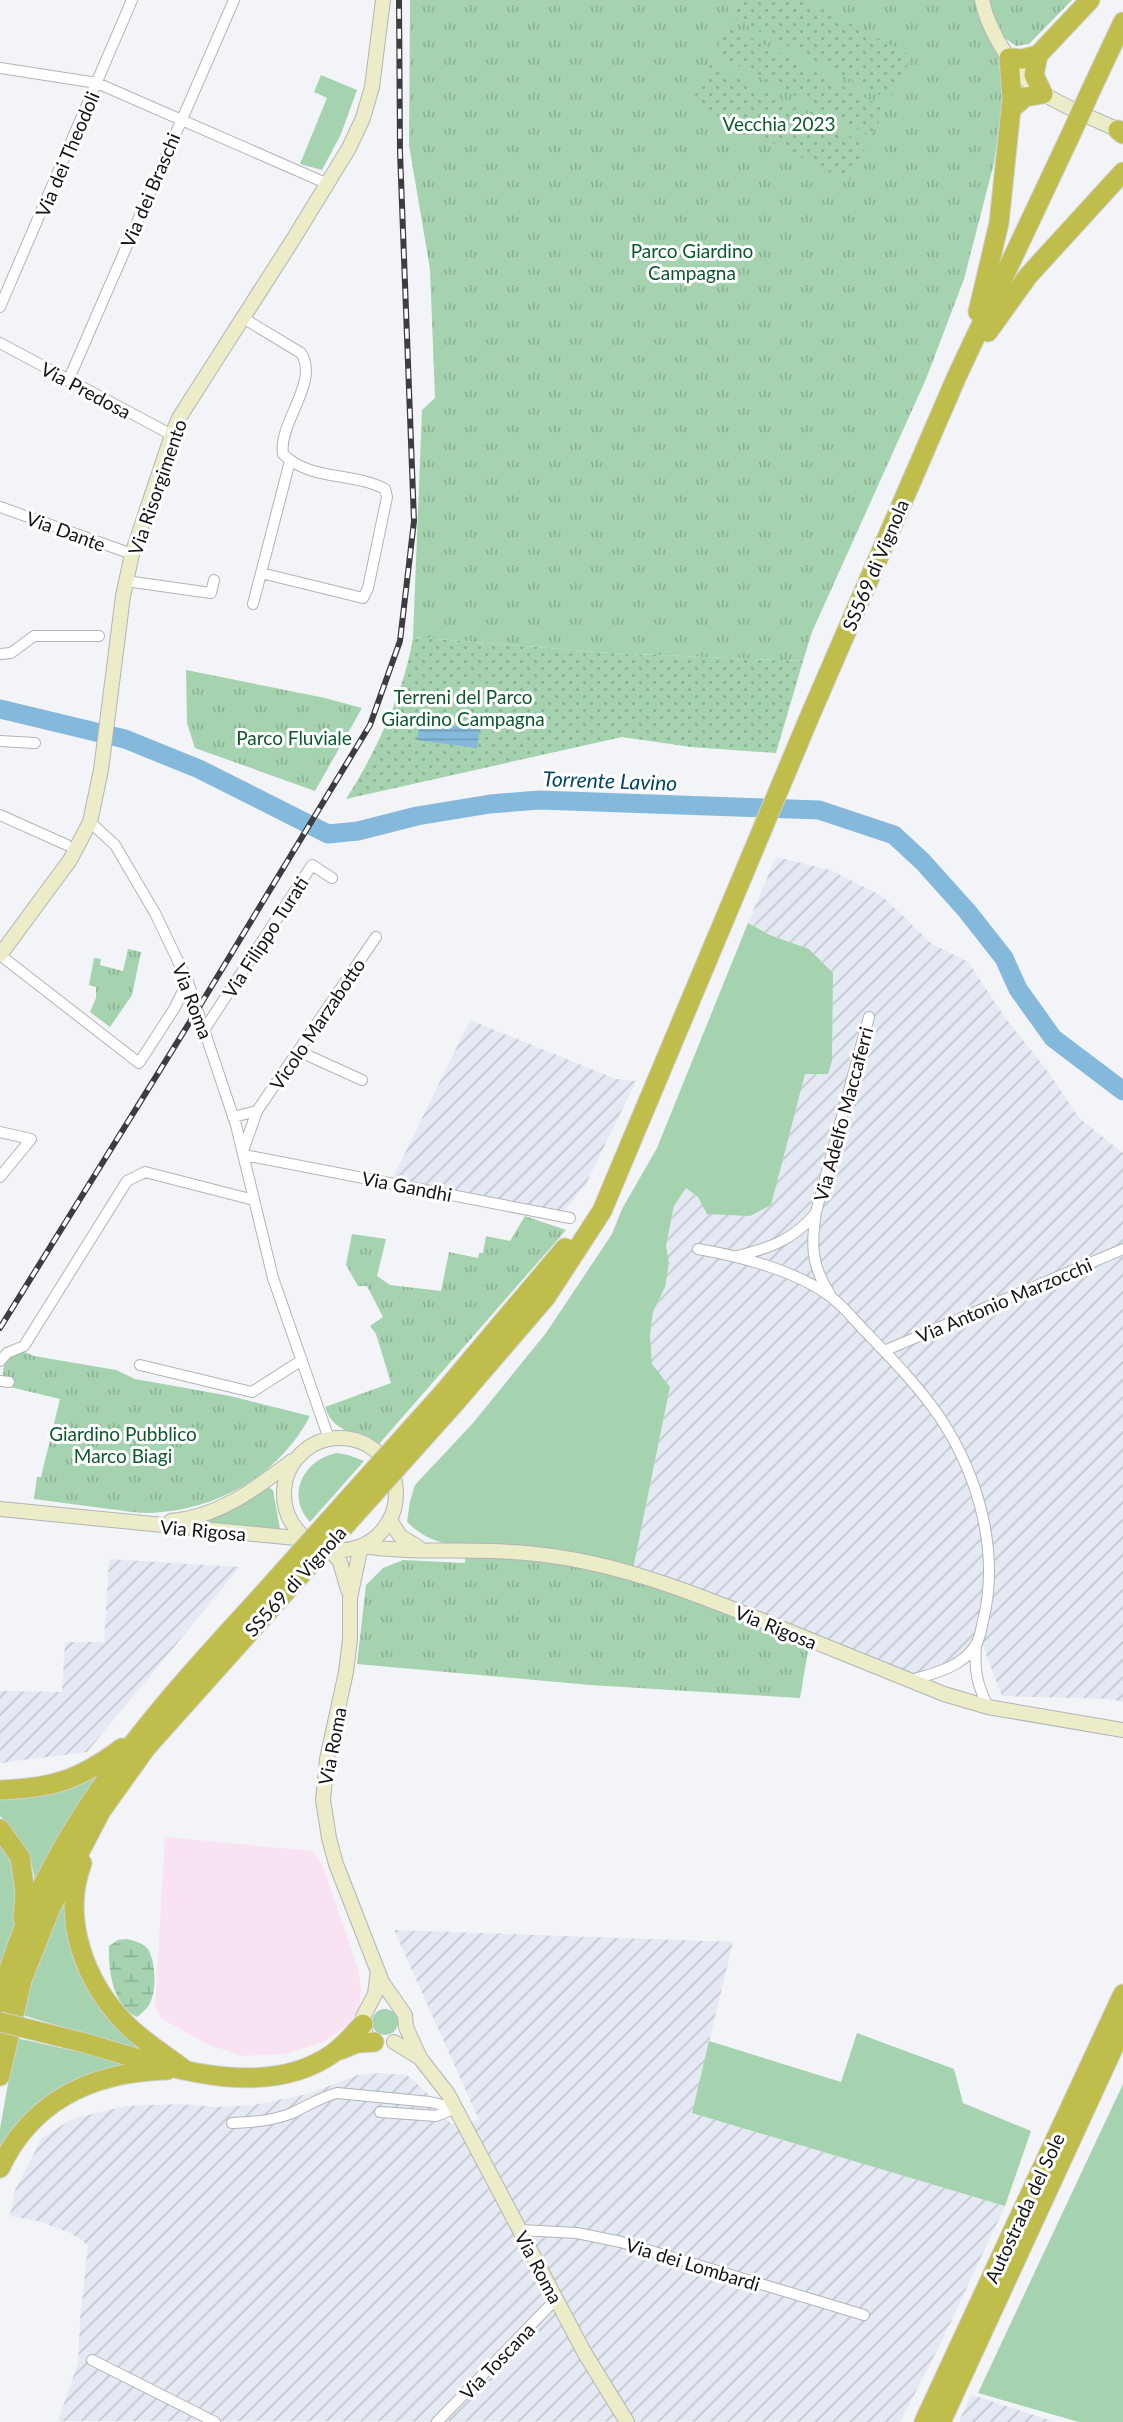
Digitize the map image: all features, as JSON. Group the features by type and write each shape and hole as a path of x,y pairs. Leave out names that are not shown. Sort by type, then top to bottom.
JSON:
{"highway":[{"path":"1011,109 1020,100 1043,94 1034,75 1038,55 1090,0"},
{"name":"SS569 di Vignola","path":"0,2076 22,1980 51,1907 101,1811 146,1748 259,1610 449,1398 589,1218 642,1114 957,376 1123,23"},
{"path":"957,376 981,302 999,223 1011,109 1009,58 1038,55"},
{"path":"957,376 1028,276 1123,172"},
{"name":"SS569 di Vignola","path":"0,2003 22,1929 79,1818 137,1737 188,1676 259,1610"},
{"path":"0,1790 35,1789 70,1780 100,1764 137,1737"},
{"path":"101,1811 77,1876 73,1912 82,1956 103,1997 126,2025 185,2070"},
{"path":"0,1829 20,1857 25,1892 22,1929"},
{"name":"Autostrada del Sole","path":"924,2422 1123,1994"},
{"path":"0,2022 225,2078 265,2077 307,2066 351,2045 384,2042"},
{"path":"335,2052 363,2024"},
{"name":"Autostrada del Sole","path":"941,2422 1123,2027"},
{"path":"0,2168 23,2130 39,2113 90,2082 134,2073 185,2070"}],"main road":[{"name":"Via Risorgimento","path":"0,955 70,860 90,821 101,770 113,688 115,637 126,581 132,554 172,435 183,411 349,148 367,106 376,70 383,0"},
{"path":"982,0 997,40 1026,79 1043,94 1122,132"},
{"path":"329,1439 356,1441 375,1450 390,1468 396,1490 390,1520 375,1538 361,1546 330,1549 306,1539 290,1520 284,1495 288,1472 299,1456 313,1445 329,1439"},
{"name":"Via Rigosa","path":"142,1524 187,1520 222,1508 253,1490 299,1456"},
{"name":"Via Rigosa","path":"0,1509 306,1539"},
{"path":"390,1520 400,1536 423,1549"},
{"name":"Via Rigosa","path":"361,1546 551,1555 616,1568 676,1587 911,1681 988,1707 1123,1730"},
{"name":"Via Roma","path":"350,1598 361,1546"},
{"name":"Via Roma","path":"330,1549 346,1575 350,1598 350,1639 346,1672 327,1759 323,1800 333,1854 378,1970 405,2015 406,2027 420,2059 456,2108 584,2352 627,2422"},
{"path":"371,2005 378,1970"},
{"path":"363,2024 366,2010 371,2005 384,2000 397,2004"},
{"name":"Via Roma","path":"363,2024 368,2037 420,2059"},
{"path":"384,2042 399,2039 406,2027"}],"street":[{"name":"Via dei Theodoli","path":"0,307 132,0"},
{"name":"Via dei Braschi","path":"68,381 233,0"},
{"path":"0,68 97,83 328,184"},
{"path":"243,318 301,353 306,360 305,378 283,438 283,454 307,470 374,483 385,489 387,497 365,593 261,573"},
{"name":"Via Predosa","path":"0,343 172,435"},
{"path":"253,604 290,461"},
{"name":"Via Dante","path":"0,507 132,554"},
{"path":"126,581 211,593 214,580"},
{"path":"0,654 11,653 34,636 99,636"},
{"path":"0,741 36,743"},
{"path":"0,815 67,845"},
{"name":"Via Roma","path":"90,821 115,845 155,913 188,982 233,1117 273,1278 329,1439"},
{"name":"Via Filippo Turati","path":"204,1030 312,865 332,878"},
{"name":"Vicolo Marzabotto","path":"243,1153 257,1111 376,937"},
{"path":"0,955 139,1063 188,982"},
{"path":"174,1009 186,1004 194,1006"},
{"name":"Via Adelfo Maccaferri","path":"831,1296 822,1283 811,1242 816,1212 869,1017"},
{"path":"298,1051 362,1080"},
{"name":"Vicolo Marzabotto","path":"233,1117 257,1111"},
{"path":"0,1132 31,1139 0,1177"},
{"name":"Via Gandhi","path":"243,1153 570,1218"},
{"path":"0,1361 7,1353 24,1346 127,1181 145,1172 254,1200"},
{"name":"Via Adelfo Maccaferri","path":"737,1256 784,1242 805,1226 816,1212"},
{"path":"698,1249 737,1256 790,1274 831,1296 903,1370 941,1420 967,1468 978,1501 989,1560 989,1588 976,1646 974,1669 988,1707"},
{"name":"Via Antonio Marzocchi","path":"884,1350 1123,1249"},
{"path":"139,1365 252,1392 302,1360"},
{"path":"911,1681 961,1661 976,1646"},
{"path":"232,2123 257,2122 291,2113 337,2093 430,2102 456,2108"},
{"path":"380,2112 436,2116 456,2108"},
{"name":"Via dei Lombardi","path":"520,2230 577,2233 621,2242 863,2315"},
{"name":"Via Toscana","path":"437,2422 556,2299"},
{"path":"92,2360 215,2422"}],"shaded area":[{"path":"776,857 830,870 882,896 932,944 968,962 1079,1118 1123,1153 1123,1702 1110,1699 1002,1696 981,1641 948,1668 914,1684 633,1569 670,1388 652,1364 650,1336 653,1312 665,1287 669,1263 666,1247 674,1206 686,1188 698,1197 770,1205 805,1074 832,1061 833,973 809,949 770,935 748,923"},
{"path":"470,1020 616,1079 636,1081 585,1186 560,1215 388,1188"},
{"path":"109,1559 240,1567 87,1752 0,1763 0,1691 62,1692 65,1642 104,1642"},
{"path":"165,1837 313,1851 322,1864 358,1969 360,2006 349,2025 323,2042 285,2054 242,2056 207,2044 162,2019 155,2007"},
{"path":"394,1930 733,1942 692,2113 1005,2206 942,2341 900,2422 58,2421 78,2363 88,2245 71,2233 38,2221 10,2216 15,2190 42,2138 72,2119 126,2106 254,2105 308,2094 358,2075 380,2073 407,2075 428,2094 451,2124 479,2120"},
{"path":"972,2395 1056,2422 959,2422"}],"green space":[{"name":"Parco Giardino Campagna","path":"410,0 981,0 1010,53 994,163 964,279 926,379 812,632 803,661 610,653 413,637 422,410 435,398 430,269 409,145"},
{"path":"741,0 805,0 912,56 889,100 732,17"},
{"path":"986,0 1072,0 1029,44 1016,46 1005,38"},
{"path":"729,26 886,109 871,136 714,53"},
{"name":"Vecchia 2023","path":"711,64 867,145 848,182 692,101"},
{"path":"321,75 357,90 341,134 322,170 300,164 327,98 314,92"},
{"name":"Terreni del Parco Giardino Campagna","path":"413,637 610,653 803,661 776,753 691,747 622,737 346,799 368,762 396,700"},
{"name":"Parco Fluviale","path":"186,670 362,708 315,791 195,748 187,723"},
{"path":"748,923 770,935 809,949 833,973 832,1061 828,1074 805,1074 771,1205 750,1216 707,1214 698,1197 686,1188 674,1206 666,1246 669,1263 665,1287 653,1312 650,1336 652,1364 670,1387 633,1569 465,1547 427,1537 407,1522 415,1485 473,1423 546,1333 612,1234 622,1209 657,1148"},
{"path":"128,949 141,952 132,995 110,1027 90,1012 96,998 96,987 89,985 94,958 101,959 100,965 123,971"},
{"path":"525,1216 566,1230 379,1444 347,1431 334,1422 325,1407 391,1383 376,1334 370,1326 383,1317 367,1286 358,1286 346,1265 352,1234 386,1239 377,1276 390,1285 441,1291 449,1252 478,1258 479,1253 483,1253 486,1236 510,1241"},
{"name":"Giardino Pubblico Marco Biagi","path":"20,1350 34,1356 116,1370 135,1379 230,1396 310,1416 281,1456 262,1473 220,1498 196,1506 142,1513 34,1499 37,1477 41,1477 60,1399 6,1386 4,1366 12,1355"},
{"path":"337,1453 364,1461 310,1522 299,1501 302,1480 307,1470 315,1463"},
{"path":"268,1487 273,1490 280,1529 207,1524 209,1519"},
{"path":"465,1547 558,1555 810,1639 800,1698 590,1685 357,1664 366,1585 383,1568 403,1560 465,1563"},
{"path":"104,1766 83,1798 36,1887 25,1848 0,1816 0,1796"},
{"path":"0,1839 12,1854 18,1913 0,1971"},
{"path":"68,1891 91,1993 118,2030 140,2050 22,2015 41,1952"},
{"path":"127,1939 148,1949 154,1969 152,1999 137,2017 122,2005 117,1996 110,1966 109,1946 118,1940"},
{"path":"385,2009 395,2012 398,2022 395,2032 385,2035 375,2032 372,2022 375,2012"},
{"path":"857,2033 954,2069 963,2103 1031,2131 1005,2206 692,2113 709,2041 841,2082"},
{"path":"16,2038 134,2064 114,2068 0,2154 0,2129"},
{"path":"1123,2084 1123,2422 1079,2422 978,2393"}],"water":[{"path":"420,721 480,729 477,748 417,740"}],"waterway":[{"name":"Torrente Lavino","path":"0,709 125,739 199,769 328,834 358,831 417,816 490,804 539,800 819,810 894,835 923,862 967,911 1004,958 1018,989 1053,1038 1123,1091"}],"railway":[{"path":"0,1328 370,725 400,641 414,521 400,152 399,0"}]}
